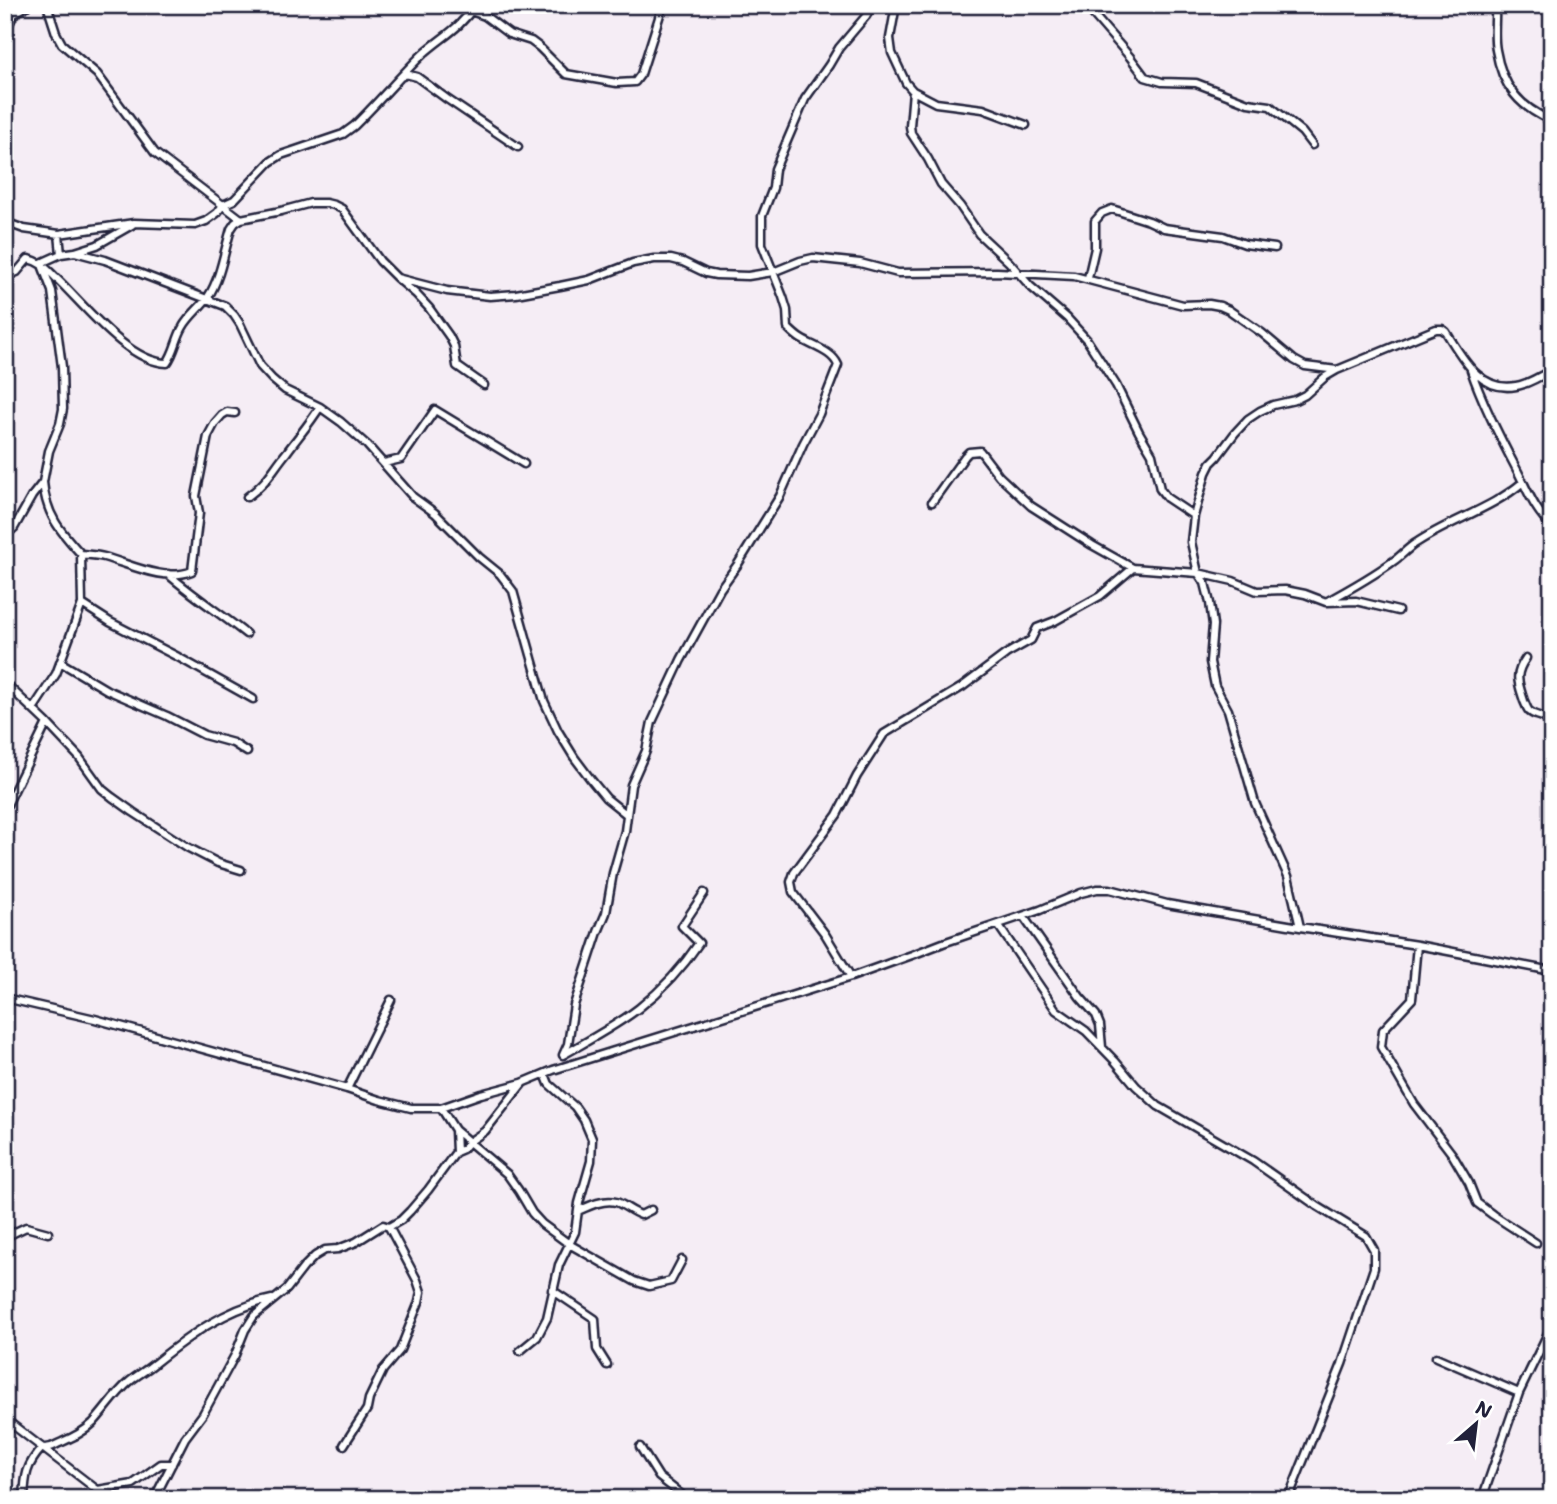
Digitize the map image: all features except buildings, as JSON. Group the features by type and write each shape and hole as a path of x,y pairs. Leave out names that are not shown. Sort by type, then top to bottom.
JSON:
{"street":[{"path":"5,32 14,14 28,5"},
{"path":"47,5 55,33 62,44 97,74 155,153 241,219"},
{"path":"464,5 473,8 509,34 531,41 566,74 617,83 635,82 641,74 663,5"},
{"path":"553,1070 568,1044 574,1005 606,913 613,873 625,831 631,785 646,751 658,707 720,589 780,496 819,414 838,365 830,354 799,338 788,328 787,310 762,244 761,226 773,188 777,161 805,99 872,5"},
{"path":"896,5 890,38 892,53 906,83 913,91 936,103 983,109 1026,124"},
{"path":"1085,5 1145,77 1162,82 1196,83 1248,103 1270,106 1312,145"},
{"path":"1495,5 1496,51 1506,81 1516,97 1534,113 1552,121"},
{"path":"5,222 24,229 59,234 134,223 195,225 212,217 223,205 234,200 255,176 281,155 333,138 355,127 426,52 467,18 473,8"},
{"path":"398,80 406,74 417,77 518,147"},
{"path":"913,91 911,133 941,184 979,234 1087,340 1116,385 1152,454 1160,489 1167,498 1194,516"},
{"path":"5,277 17,272 28,259 41,263 126,346 157,362 167,363 186,321 207,299 217,279 235,223 241,219 311,203 334,205 342,209 380,261 416,294 449,336 454,346 457,366 484,385"},
{"path":"1088,278 1095,247 1095,221 1102,213 1112,209 1164,228 1223,236 1245,244 1275,248"},
{"path":"41,263 61,254 97,245 134,223"},
{"path":"59,234 61,254"},
{"path":"75,252 105,260 225,306 234,315 260,366 272,379 285,390 320,407 368,445 413,497 435,513 500,574 513,591 544,701 558,731 592,781 606,798 626,814"},
{"path":"397,278 447,291 491,296 589,280 633,263 654,259 683,262 716,275 748,276 773,272 813,258 860,263 898,273 1050,274 1088,278 1183,305 1220,306 1262,332 1294,360 1305,366 1337,370"},
{"path":"33,709 55,674 82,604 81,554 55,523 46,501 43,482 49,450 60,424 64,394 52,291 41,263"},
{"path":"1300,927 1288,876 1255,803 1227,710 1215,686 1209,662 1213,625 1210,603 1191,542 1194,516 1211,463 1248,419 1273,405 1305,395 1337,370 1440,329 1446,332 1470,369 1496,431 1544,520 1552,526"},
{"path":"1470,369 1487,383 1503,387 1531,382 1552,370"},
{"path":"247,498 261,487 320,407"},
{"path":"384,463 401,459 435,410 524,464"},
{"path":"81,554 101,556 131,567 167,574 192,571 199,513 196,495 208,436 222,415 227,412 234,413"},
{"path":"932,502 965,456 970,452 980,451 999,476 1031,506 1133,568 1199,573 1233,581 1257,592 1285,590 1326,602 1356,601 1398,611"},
{"path":"5,537 14,528 43,482"},
{"path":"1326,602 1366,579 1415,544 1456,520 1489,505 1523,482"},
{"path":"851,976 825,934 793,892 792,882 794,873 837,816 874,747 884,734 1031,640 1037,628 1100,596 1133,568"},
{"path":"167,574 246,634"},
{"path":"82,604 110,622 253,699"},
{"path":"1526,658 1517,676 1527,708 1530,712 1543,716 1552,726"},
{"path":"60,662 107,690 204,735 233,743 247,752"},
{"path":"5,683 79,757 102,789 112,797 187,847 219,863 241,870"},
{"path":"5,809 47,723"},
{"path":"5,998 94,1019 379,1100 411,1108 441,1108 912,956 1097,889 1110,889 1167,904 1300,927 1417,944 1552,971"},
{"path":"564,1055 640,1007 688,959 699,943 682,926 704,893"},
{"path":"1023,916 1096,1015 1102,1047"},
{"path":"998,925 1056,1010 1086,1031 1158,1106 1253,1161 1317,1206 1366,1236 1374,1250 1374,1268 1342,1364 1288,1499"},
{"path":"1417,944 1412,999 1383,1030 1381,1047 1414,1104 1452,1154 1477,1203 1536,1243"},
{"path":"347,1089 391,1000"},
{"path":"520,1351 537,1337 547,1318 559,1265 575,1232 591,1161 592,1139 584,1120 575,1107 549,1084 545,1074"},
{"path":"389,1227 401,1220 428,1190 456,1152 485,1131 522,1083"},
{"path":"441,1108 455,1130 507,1174 542,1224 569,1244 624,1276 649,1286 671,1281 682,1260"},
{"path":"455,1130 456,1152"},
{"path":"578,1211 594,1203 617,1202 641,1215 651,1210"},
{"path":"154,1499 185,1438 203,1414 254,1316 287,1289 315,1256 326,1250 338,1249 356,1242 383,1225 389,1227 418,1280 421,1292 400,1350 383,1370 367,1409 344,1446"},
{"path":"5,1237 26,1227 48,1233"},
{"path":"552,1290 595,1319 597,1349 607,1365"},
{"path":"24,1499 26,1472 34,1456 42,1448 52,1448 79,1435 118,1392 183,1341 238,1309 274,1298"},
{"path":"1482,1499 1519,1393 1552,1325"},
{"path":"1436,1357 1519,1393"},
{"path":"5,1419 108,1499"},
{"path":"640,1447 659,1477 687,1499"},
{"path":"98,1490 133,1484 161,1464 172,1464"}]}
